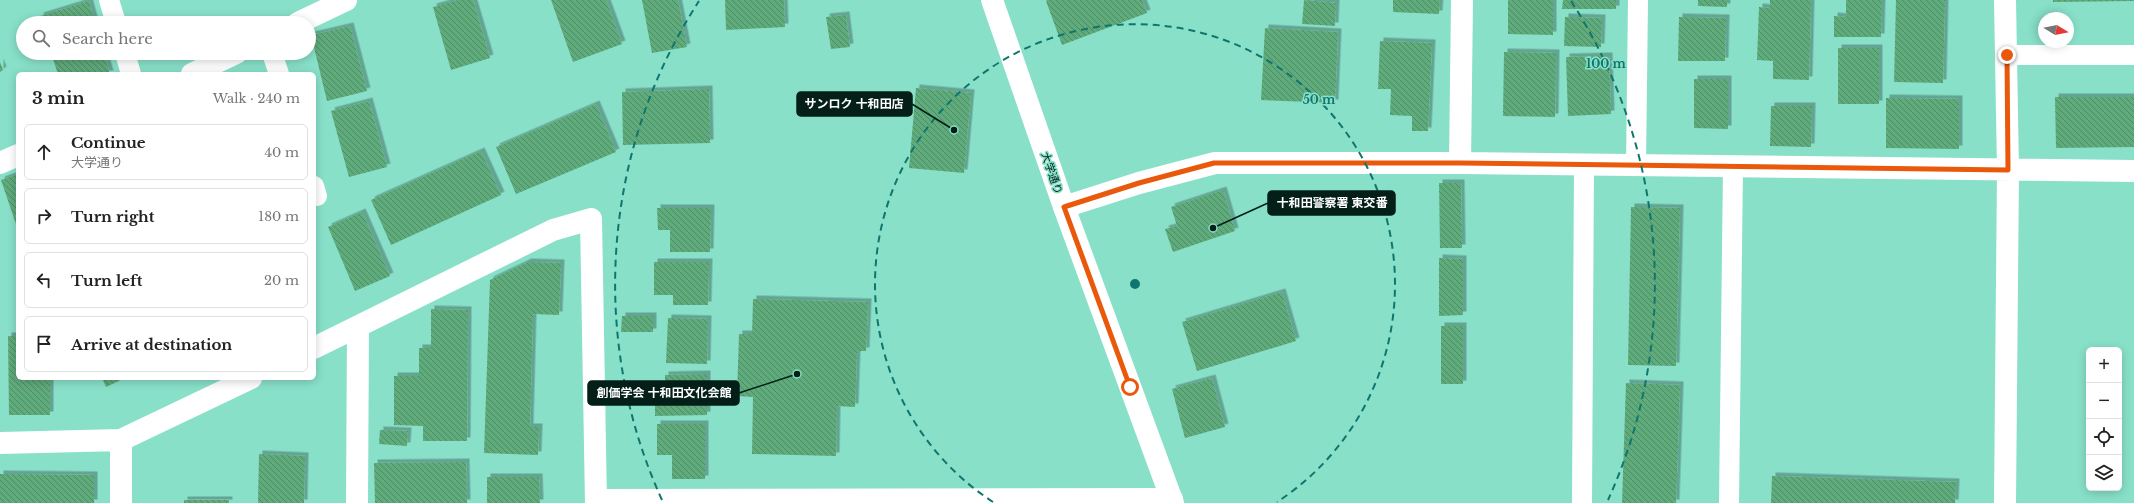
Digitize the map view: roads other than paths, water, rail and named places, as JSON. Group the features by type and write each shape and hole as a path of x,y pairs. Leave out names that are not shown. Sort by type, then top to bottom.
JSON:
{"street":[{"path":"313,16 346,0"},
{"name":"大学通り","path":"992,0 1064,207 1172,501"},
{"path":"1460,163 1462,0"},
{"path":"2006,0 2008,170 2006,503"},
{"path":"196,72 221,60"},
{"path":"0,163 16,155"},
{"path":"1064,207 1139,183 1214,163 1460,163 2134,171"},
{"path":"316,347 358,328 553,230 591,219 596,501 1172,501"},
{"path":"357,503 358,328"},
{"path":"0,443 121,440 247,380"},
{"path":"121,440 121,503"}],"lane":[{"path":"109,0 114,16"},
{"path":"1636,166 1638,0"},
{"path":"2007,55 2134,55"},
{"path":"127,60 131,72"},
{"path":"274,60 278,72"},
{"path":"1582,503 1584,165"},
{"path":"1728,503 1733,166"}],"place":[{"name":"サンロク 十和田店","path":"954,130"},
{"name":"十和田警察署 東交番","path":"1213,228"},
{"name":"創価学会 十和田文化会館","path":"797,374"}]}
